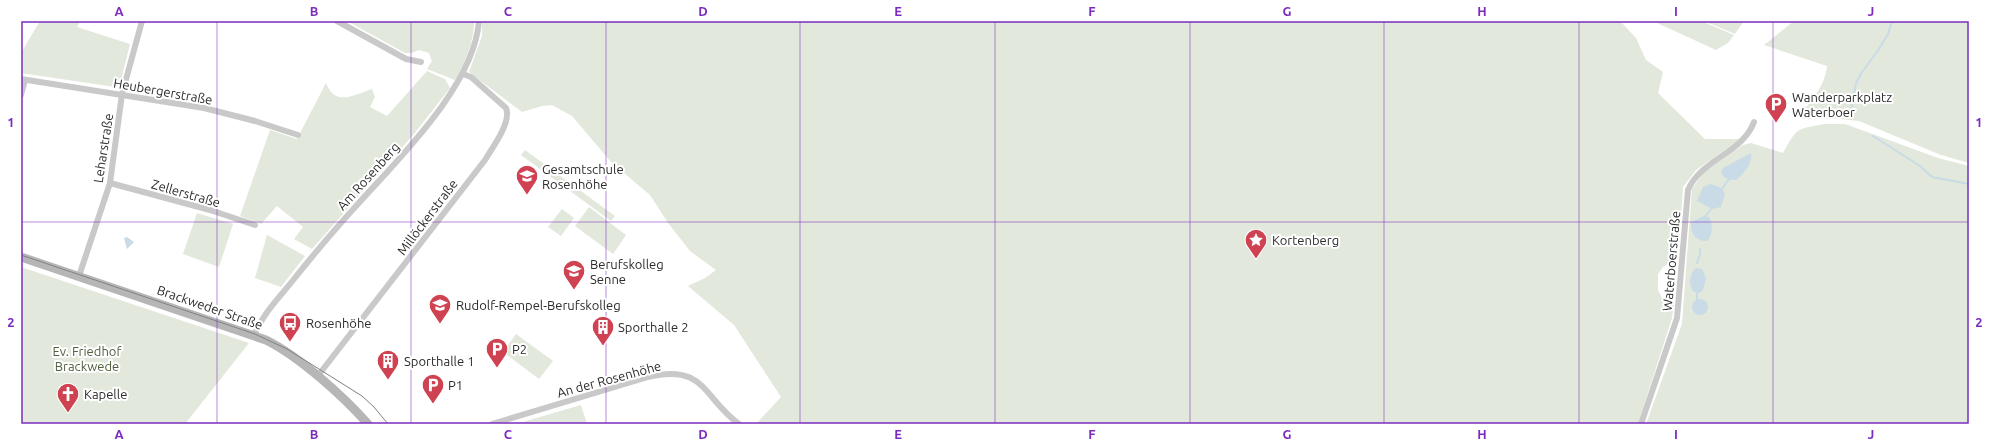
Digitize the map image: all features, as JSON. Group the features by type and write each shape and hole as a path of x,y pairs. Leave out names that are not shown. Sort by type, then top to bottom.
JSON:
{"street":[{"name":"Leharstraße","path":"79,276 110,183 122,94 142,21"},
{"path":"337,21 406,59 421,62"},
{"name":"Am Rosenberg","path":"254,336 259,324 307,262 415,140 448,98 463,74 475,44 479,21"},
{"name":"Millöckerstraße","path":"317,377 485,160 501,134 506,119 506,108 471,77 463,74"},
{"name":"Heubergerstraße","path":"23,80 122,94 204,108 255,121 298,135"},
{"path":"21,95 23,80"},
{"name":"Waterboerstraße","path":"1641,424 1677,318 1688,190 1691,182 1702,170 1742,142 1748,135 1754,122"},
{"name":"Zellerstraße","path":"110,183 210,210 255,225"},
{"name":"Brackweder Straße","path":"21,257 254,336 289,353 344,400 368,424"},
{"name":"An der Rosenhöhe","path":"492,424 650,377 673,373 687,376 700,383 740,424"}],"green space":[{"path":"40,21 80,21 77,27 130,44 120,84 115,87 21,73 21,53"},
{"path":"347,21 474,21 474,29 468,52 455,80 427,69 432,61 429,53 419,50 412,53 405,53"},
{"path":"482,21 1620,21 1636,38 1646,60 1663,72 1658,93 1705,139 1741,139 1696,170 1683,187 1678,258 1663,267 1658,274 1658,290 1662,298 1674,305 1672,318 1638,424 756,424 781,397 734,325 688,286 705,278 716,270 690,251 668,223 650,195 611,162 572,116 552,105 542,106 522,112 469,72 482,36"},
{"path":"1701,21 1734,35 1728,43 1716,50 1655,22"},
{"path":"1704,21 1744,21 1735,34"},
{"path":"1794,21 1969,21 1969,163 1941,155 1859,121 1831,118 1798,118 1820,87 1826,74 1827,66 1764,45"},
{"path":"427,71 445,79 450,88 414,134 312,249 294,239 303,227 277,206 261,224 240,216 270,130 297,139 326,83 334,95 340,97 352,96 372,89 375,97 370,107 387,116"},
{"path":"1824,124 1845,124 1938,158 1969,166 1969,424 1646,424 1682,324 1692,189 1704,172 1743,145 1751,143 1783,153 1791,139 1798,131 1808,127"},
{"path":"525,150 615,216 611,221 521,155"},
{"path":"589,207 626,235 613,254 575,226"},
{"path":"562,209 574,218 561,236 548,227"},
{"path":"197,213 233,224 219,267 183,254"},
{"path":"267,235 305,256 281,287 255,278"},
{"name":"Ev. Friedhof Brackwede","path":"21,267 249,343 185,424 21,424"},
{"path":"516,334 553,361 539,379 503,352"},
{"path":"581,405 587,424 516,424"}],"water":[{"path":"1751,153 1751,161 1737,180 1730,180 1724,177 1721,172 1723,168"},
{"path":"1711,184 1722,188 1725,194 1721,207 1712,209 1697,201 1703,187"},
{"path":"1704,216 1709,217 1712,226 1709,239 1707,241 1696,238 1691,230 1691,222"},
{"path":"127,237 134,242 127,249 124,238"},
{"path":"1696,268 1702,269 1706,278 1703,290 1699,293 1694,292 1690,283 1692,273"},
{"path":"1700,299 1706,301 1708,307 1706,313 1700,315 1694,313 1692,307 1694,301"}],"waterway":[{"path":"1838,115 1851,111 1856,83 1888,34 1892,21"},
{"path":"1873,136 1920,166 1932,177 1969,184"},
{"path":"1721,190 1730,178"},
{"path":"1704,218 1712,208"},
{"path":"1697,263 1700,249"},
{"path":"1697,291 1697,299"}],"tram line":[{"path":"21,255 255,334 287,349 362,396 374,407 388,424"}],"place":[{"name":"Wanderparkplatz Waterboer","path":"1776,124"},
{"name":"Gesamtschule Rosenhöhe","path":"527,196"},
{"name":"Kortenberg","path":"1256,260"},
{"name":"Berufskolleg Senne","path":"574,290"},
{"name":"Rudolf-Rempel-Berufskolleg","path":"440,324"},
{"name":"Rosenhöhe","path":"290,342"},
{"name":"Sporthalle 2","path":"603,346"},
{"name":"P2","path":"497,368"},
{"name":"Sporthalle 1","path":"388,380"},
{"name":"P1","path":"433,404"},
{"name":"Kapelle","path":"68,414"}]}
